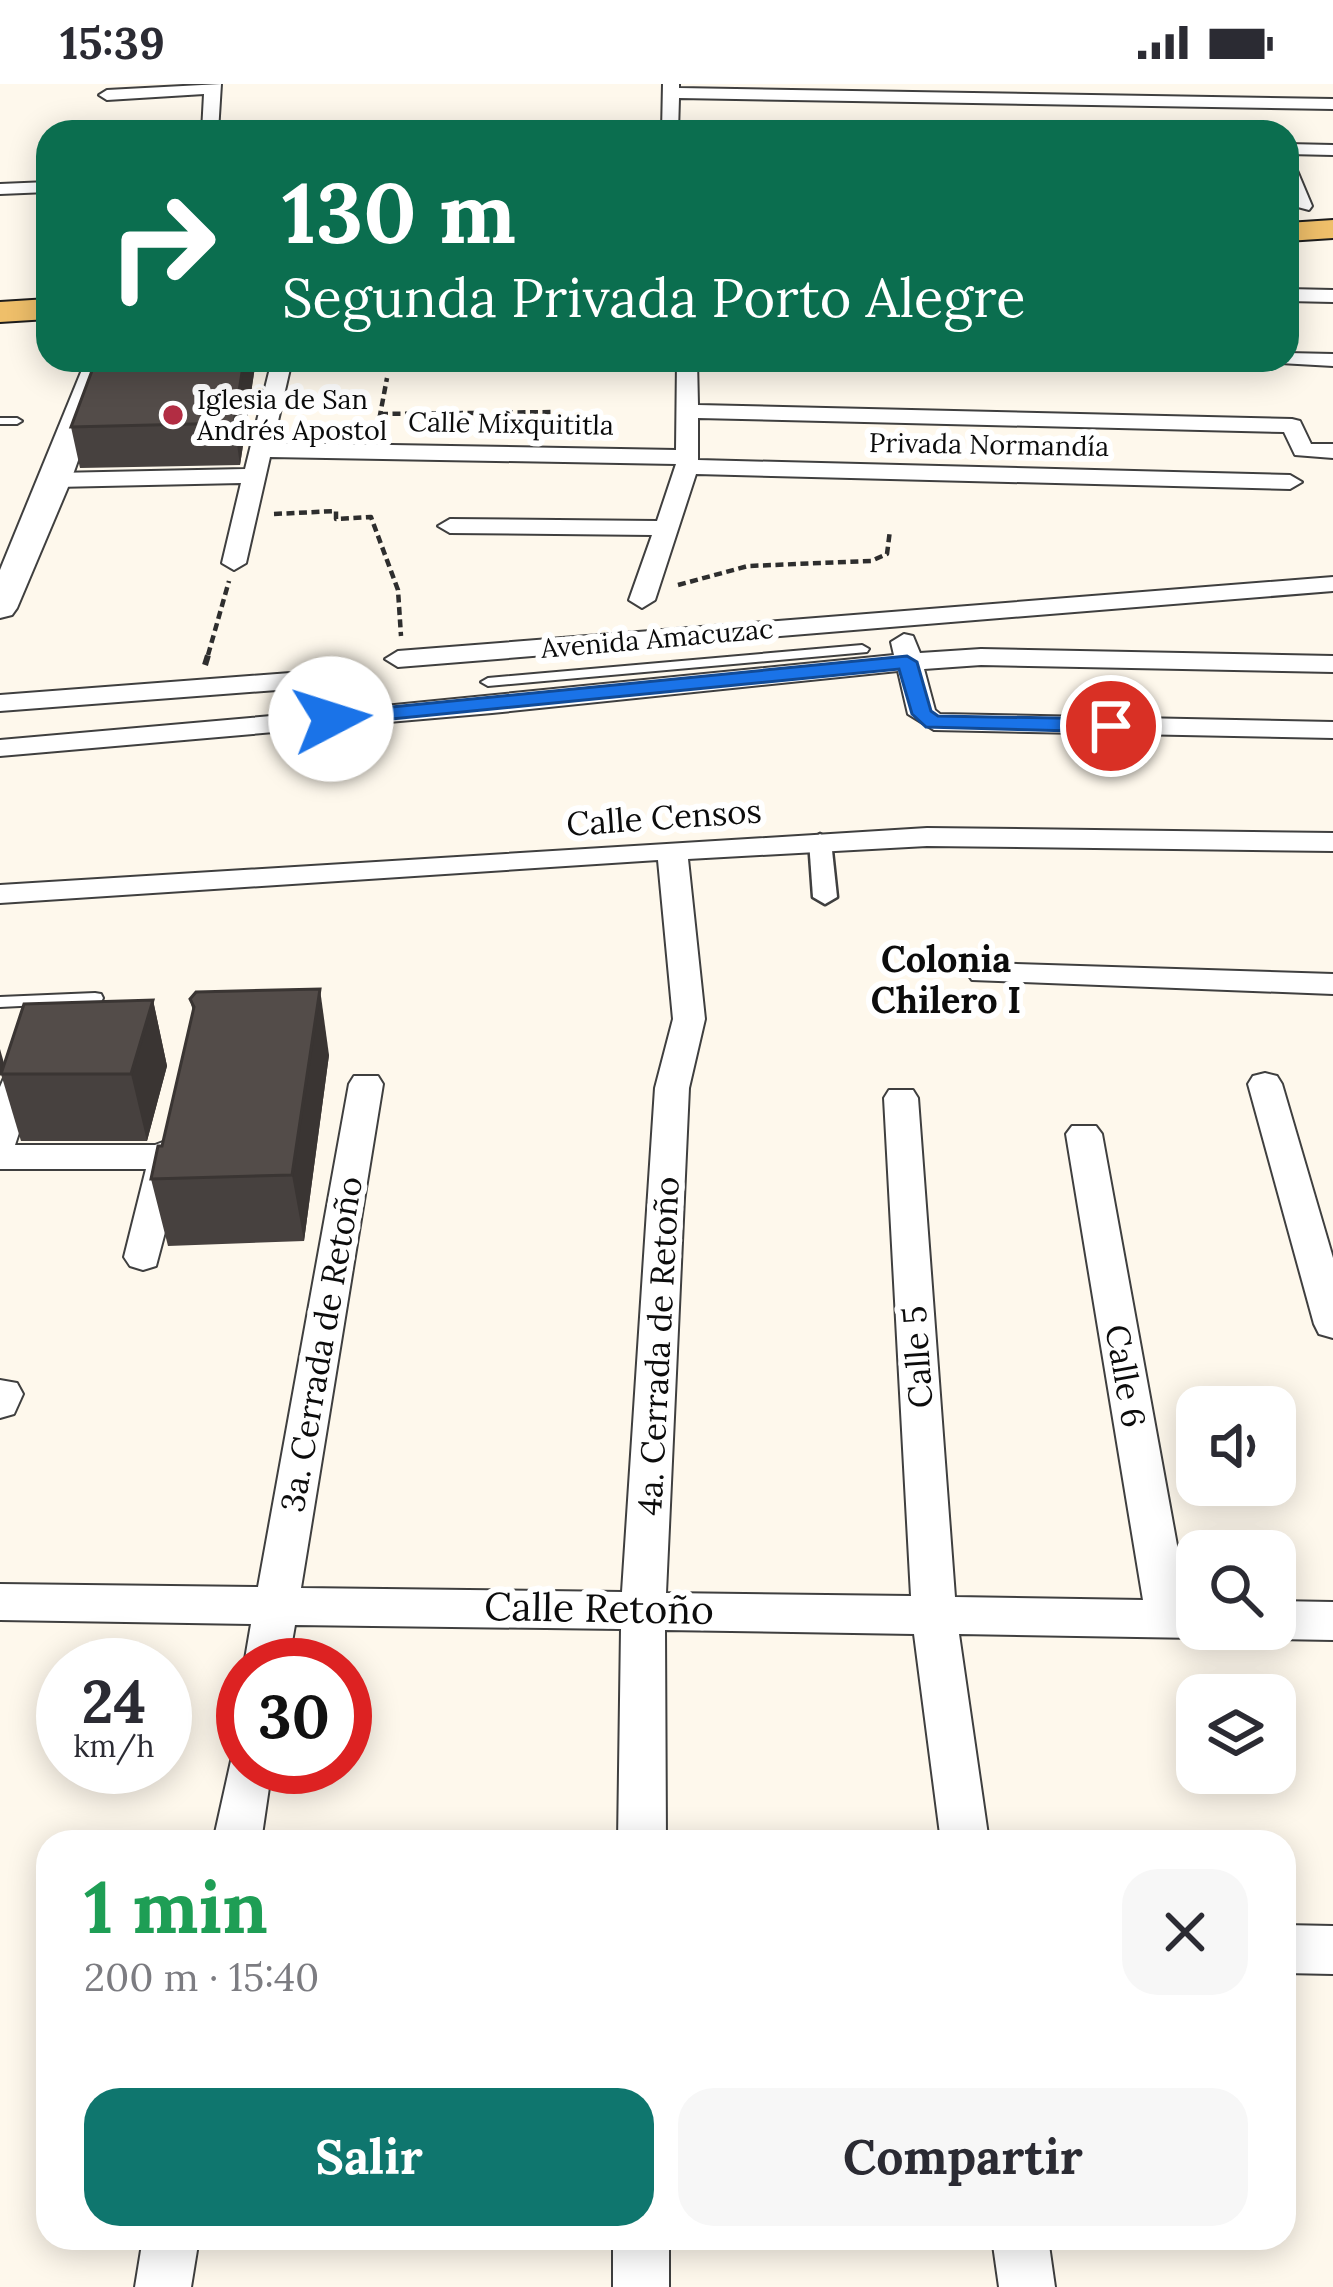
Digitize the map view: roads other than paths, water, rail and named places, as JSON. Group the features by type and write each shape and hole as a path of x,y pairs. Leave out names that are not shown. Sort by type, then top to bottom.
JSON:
{"main road":[{"path":"0,286 36,284"},
{"path":"0,312 36,310"}],"street":[{"path":"1244,84 1258,110"},
{"path":"105,96 213,86 211,120"},
{"path":"670,120 671,89 1258,110 1333,104"},
{"path":"1299,149 1333,150"},
{"path":"0,189 36,188"},
{"path":"1299,191 1315,221"},
{"path":"1299,295 1333,296"},
{"path":"1299,313 1333,314"},
{"path":"1299,359 1333,360"},
{"path":"0,608 56,480 96,372"},
{"path":"234,562 279,372"},
{"path":"642,600 687,462 687,372"},
{"path":"687,411 1292,426 1303,451 1333,451"},
{"name":"Calle Mixquititla","path":"262,450 687,462"},
{"name":"Privada Normandía","path":"687,462 1290,482"},
{"path":"56,480 254,476"},
{"path":"450,526 666,528"},
{"name":"Avenida Amacuzac","path":"398,659 1333,584"},
{"path":"915,616 903,635 907,662 922,714 934,722 1333,730"},
{"path":"475,652 490,694"},
{"name":"Avenida Amacuzac","path":"0,748 331,719 490,694 690,675 981,657 1333,664"},
{"path":"0,704 330,678 331,719"},
{"name":"Calle Censos","path":"0,894 820,842 951,838 1333,842"},
{"path":"820,842 825,897"},
{"name":"4a. Cerrada de Retoño","path":"642,1830 643,1608 672,1088 689,1019 672,853"},
{"path":"983,974 1333,984"},
{"path":"0,1140 22,1072"},
{"name":"3a. Cerrada de Retoño","path":"270,1638 366,1084"},
{"path":"1265,1084 1333,1324"},
{"name":"Calle 5","path":"901,1098 934,1616 963,1830"},
{"path":"143,1257 177,1114"},
{"name":"Calle 6","path":"1084,1134 1176,1588"},
{"path":"0,1157 167,1156"},
{"name":"Calle Retoño","path":"0,1602 1176,1618"},
{"path":"1296,1621 1333,1622"},
{"path":"239,1830 245,1794"},
{"path":"1296,1949 1333,1950"},
{"path":"163,2287 169,2250"},
{"path":"641,2250 641,2287"},
{"path":"1022,2250 1027,2287"}],"lane":[{"path":"0,421 17,421"},
{"path":"675,638 690,675 862,649"},
{"path":"0,1002 95,998"}],"place":[{"name":"Iglesia de San Andrés Apostol","path":"173,415"}],"district":[{"name":"Colonia Chilero I","path":"946,980"}]}
